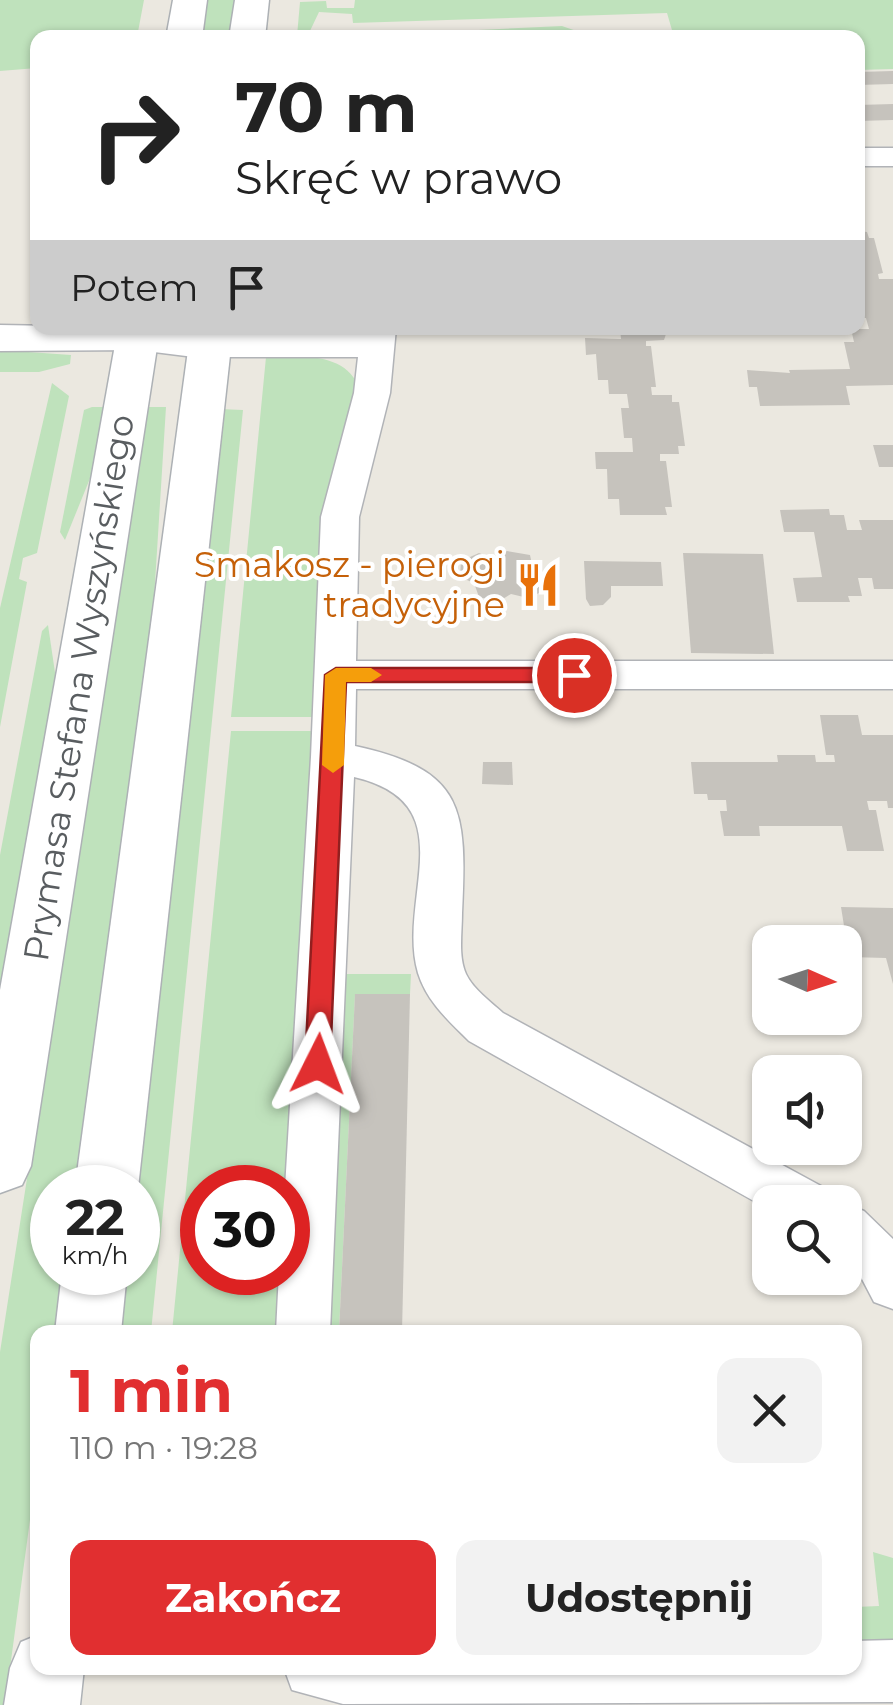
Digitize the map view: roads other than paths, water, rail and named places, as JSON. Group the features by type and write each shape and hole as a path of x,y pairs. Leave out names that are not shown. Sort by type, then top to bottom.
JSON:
{"main road":[{"path":"185,30 190,0"},
{"path":"249,30 252,0"},
{"path":"0,338 69,335"},
{"name":"Prymasa Stefana Wyszyńskiego","path":"0,1166 138,335"},
{"path":"109,1165 211,337 182,335"},
{"path":"89,1325 92,1295"},
{"path":"42,1705 46,1675"}],"street":[{"path":"865,157 893,156"},
{"path":"211,337 378,337 370,407 340,518 334,757 304,1325"},
{"path":"336,675 893,675"},
{"path":"334,757 407,778 433,800 440,824 438,958 443,978 469,1013 542,1060 772,1185"},
{"path":"862,1244 881,1262 893,1285"},
{"path":"862,1671 893,1671"}],"place":[{"name":"Smakosz - pierogi tradycyjne","path":"538,585"}]}
